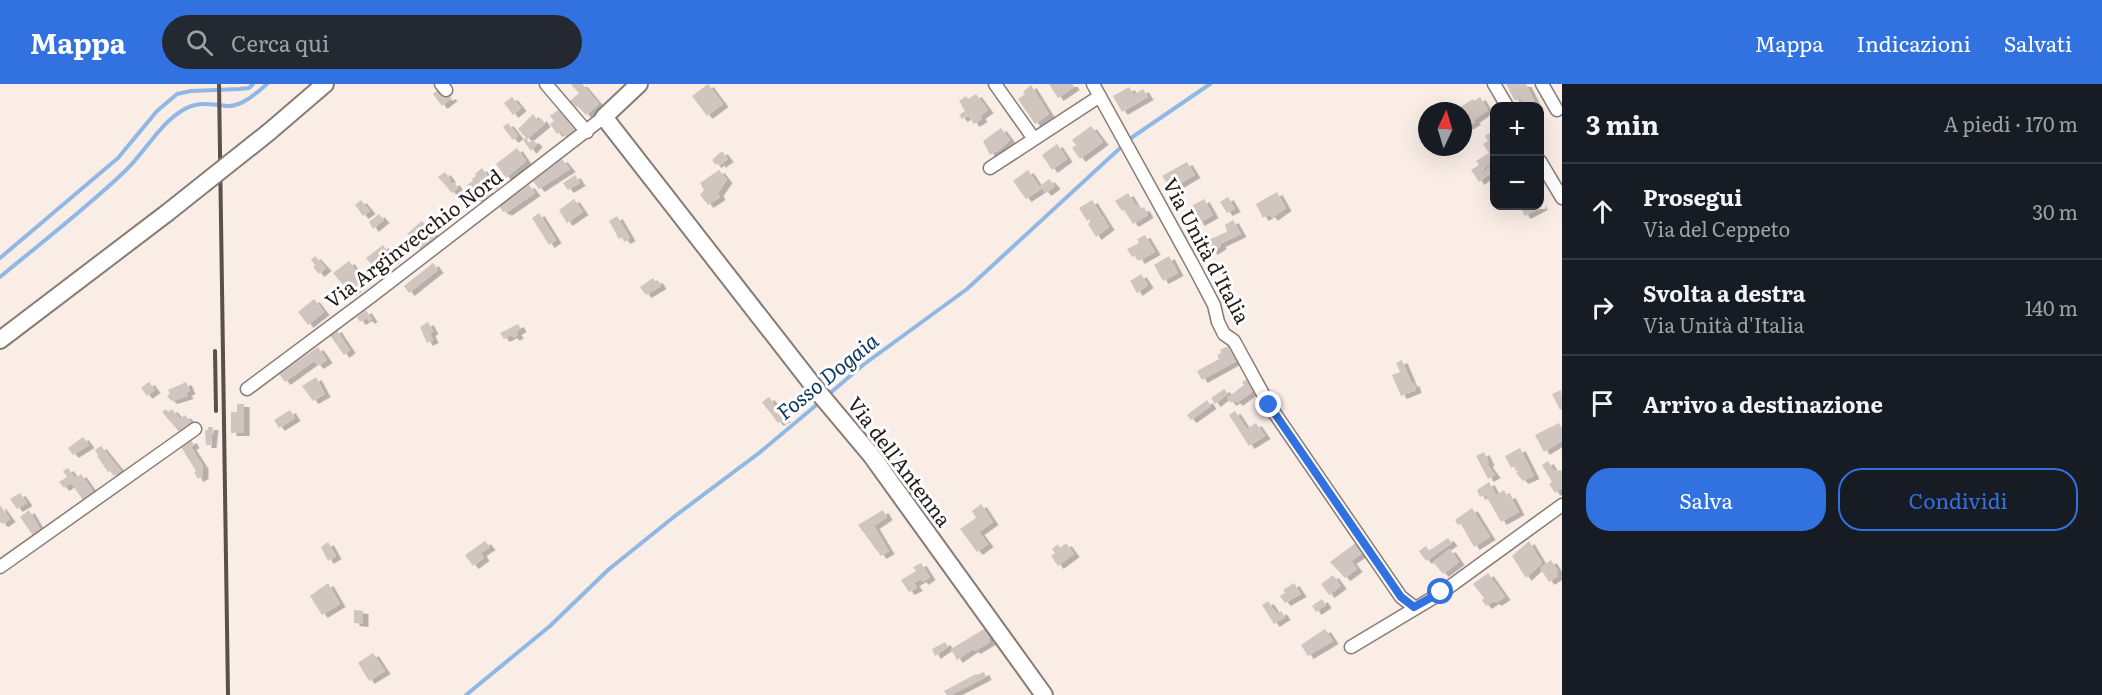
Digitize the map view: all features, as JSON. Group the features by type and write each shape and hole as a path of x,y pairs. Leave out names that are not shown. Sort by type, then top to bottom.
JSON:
{"street":[{"path":"0,340 167,213 325,84"},
{"path":"546,84 587,132"},
{"path":"604,117 639,84"},
{"path":"995,84 1034,139"},
{"name":"Via Unità d'Italia","path":"1093,84 1214,305 1224,334 1234,341 1269,405 1401,597 1414,607"},
{"path":"1494,84 1505,102"},
{"path":"1542,84 1557,110"},
{"path":"990,168 1100,96"},
{"name":"Via Arginvecchio Nord","path":"248,389 604,117"},
{"name":"Via dell'Antenna","path":"604,117 871,456 1044,695"},
{"path":"1544,169 1562,198"},
{"path":"0,567 195,429"},
{"path":"1351,647 1450,586 1562,505"}],"building":[{"path":"582,84 599,104 586,115 570,101 579,93 571,85"},
{"path":"708,84 723,104 707,116 692,96"},
{"path":"1049,84 1072,84 1074,87 1058,98"},
{"path":"1506,84 1526,84 1535,102 1522,102 1520,98 1515,101"},
{"path":"1031,85 1049,114 1035,124 1018,99"},
{"path":"1129,87 1134,95 1143,89 1148,97 1122,112 1113,96"},
{"path":"439,89 447,98 450,96 452,98 442,106 433,94"},
{"path":"976,94 988,110 980,116 982,119 974,124 968,115 962,119 959,115 965,111 959,101 966,96 968,99"},
{"path":"512,97 521,108 513,115 504,103"},
{"path":"1480,97 1488,110 1472,124 1472,102 1468,102 1473,99 1474,101"},
{"path":"561,108 577,132 567,139 561,131 557,134 550,124 554,121 550,116"},
{"path":"533,114 538,121 541,118 545,124 527,139 529,143 533,140 537,144 531,151 523,140 526,138 518,129"},
{"path":"508,123 518,136 513,140 503,127"},
{"path":"1091,126 1103,142 1080,159 1072,148 1076,145 1072,140"},
{"path":"1001,128 1010,140 990,155 983,141"},
{"path":"1490,133 1489,153 1483,144 1488,141 1485,136"},
{"path":"1057,144 1067,159 1052,170 1042,155"},
{"path":"517,148 526,161 506,178 496,164"},
{"path":"722,151 728,159 716,165 712,160"},
{"path":"1489,153 1490,155 1490,164 1482,169 1483,172 1490,167 1490,173 1479,182 1471,170 1479,165 1476,161"},
{"path":"562,159 570,169 539,189 533,181"},
{"path":"1187,162 1195,175 1171,189 1162,176"},
{"path":"482,168 494,184 487,189 491,195 478,202 467,185 473,181 475,174"},
{"path":"719,170 727,180 718,193 720,197 708,205 700,195 704,190 700,183"},
{"path":"1028,170 1041,189 1026,199 1013,181"},
{"path":"445,172 451,184 454,182 458,188 452,193 438,177"},
{"path":"575,175 580,183 568,190 563,183"},
{"path":"1049,179 1055,186 1046,193 1040,186"},
{"path":"529,185 535,193 506,213 503,212 499,206"},
{"path":"1277,192 1286,208 1272,218 1270,214 1263,218 1256,204"},
{"path":"1128,193 1136,206 1138,204 1141,209 1144,208 1148,215 1133,224 1115,201"},
{"path":"1228,197 1235,209 1227,213 1220,202"},
{"path":"574,199 583,212 567,223 559,210"},
{"path":"1204,199 1213,215 1199,223 1190,207"},
{"path":"361,200 370,211 363,216 355,205"},
{"path":"1092,200 1109,227 1096,237 1088,224 1089,219 1087,221 1079,208"},
{"path":"1522,210 1536,210 1525,216"},
{"path":"539,213 556,240 549,245 532,218"},
{"path":"379,214 384,220 373,229 369,222"},
{"path":"617,216 630,238 625,241 622,237 619,239 609,221"},
{"path":"1233,220 1241,234 1220,244 1221,246 1212,252 1209,248 1207,249 1203,242 1227,232 1225,225"},
{"path":"422,221 436,237 421,250 407,234"},
{"path":"1145,235 1155,252 1139,261 1136,255 1132,257 1127,249 1139,243 1137,239"},
{"path":"383,245 394,260 376,271 366,258"},
{"path":"315,256 326,268 319,274 311,260"},
{"path":"1169,256 1178,273 1163,281 1154,265"},
{"path":"349,261 364,282 350,293 333,273"},
{"path":"433,263 438,270 409,293 404,286"},
{"path":"1141,274 1148,285 1137,293 1130,281"},
{"path":"653,278 661,286 646,295 640,287"},
{"path":"314,299 324,312 308,325 298,312"},
{"path":"366,310 372,319 369,321 367,318 360,322 357,317"},
{"path":"428,322 433,331 430,333 433,340 427,343 420,327"},
{"path":"518,324 521,329 516,332 518,335 504,339 500,333"},
{"path":"336,329 350,350 344,355 329,334"},
{"path":"1232,344 1240,359 1202,380 1197,371 1219,359 1217,355 1221,353 1220,350"},
{"path":"318,347 327,360 318,366 314,361 285,382 279,374"},
{"path":"1402,360 1416,390 1401,396 1392,375 1400,372 1396,363"},
{"path":"316,377 325,394 313,401 302,386"},
{"path":"1247,379 1256,389 1237,403 1235,400 1231,403 1227,398 1244,385 1242,382"},
{"path":"149,382 155,390 147,396 141,388"},
{"path":"186,382 190,391 186,393 188,396 172,401 167,397 170,393 168,390"},
{"path":"1224,389 1228,394 1215,404 1211,398"},
{"path":"1561,390 1562,409 1560,410 1552,394"},
{"path":"769,397 785,419 778,423 762,402"},
{"path":"1207,400 1211,406 1191,420 1187,415"},
{"path":"237,404 244,404 244,433 231,433 231,412 237,412"},
{"path":"166,409 168,412 172,409 180,419 185,415 193,425 181,434 162,412"},
{"path":"290,410 295,418 279,428 274,420"},
{"path":"1235,411 1247,429 1256,423 1265,436 1249,446 1229,415"},
{"path":"1559,423 1562,429 1562,441 1544,452 1535,435"},
{"path":"208,427 213,427 211,445 206,445 205,430 208,430"},
{"path":"83,437 89,445 73,455 68,448"},
{"path":"191,440 194,445 191,447 203,466 203,476 198,479 194,472 196,471 181,447"},
{"path":"101,446 121,471 114,476 110,471 108,472 97,456 95,450"},
{"path":"1520,448 1534,476 1523,481 1516,473 1518,472 1515,466 1511,468 1505,456"},
{"path":"1484,452 1489,463 1487,464 1495,475 1488,479 1476,456"},
{"path":"1548,461 1554,471 1561,470 1562,472 1562,488 1555,493 1549,484 1552,482 1542,465"},
{"path":"68,468 75,478 81,474 94,493 83,500 71,483 64,488 59,482 67,477 63,471"},
{"path":"1489,482 1496,495 1504,490 1507,496 1510,495 1519,512 1501,522 1485,494 1480,497 1477,490"},
{"path":"20,493 27,503 17,509 10,499"},
{"path":"981,504 993,522 979,532 988,544 977,552 960,529 976,518 972,511"},
{"path":"0,505 10,519 3,524 0,522"},
{"path":"1472,508 1490,537 1474,547 1461,524 1458,525 1455,520"},
{"path":"29,510 42,532 34,537 20,517"},
{"path":"883,510 887,517 874,526 889,551 881,556 858,525"},
{"path":"1448,538 1452,543 1426,561 1419,551 1426,546 1429,551"},
{"path":"485,541 490,547 481,553 484,558 473,566 465,555"},
{"path":"1529,541 1542,563 1526,578 1512,556"},
{"path":"328,542 336,556 328,561 321,547"},
{"path":"1357,542 1364,552 1351,561 1357,569 1345,578 1330,562"},
{"path":"1066,543 1074,554 1058,566 1051,556 1055,553 1052,549 1058,544 1060,548"},
{"path":"1450,549 1459,562 1443,574 1433,562"},
{"path":"1551,560 1558,571 1556,573 1558,576 1549,582 1540,568"},
{"path":"921,563 930,577 923,582 921,579 914,583 917,588 909,592 901,580 916,571 913,567"},
{"path":"1488,573 1505,597 1486,606 1482,600 1484,598 1473,584"},
{"path":"1333,575 1341,586 1329,595 1321,584"},
{"path":"328,583 340,604 322,615 310,596"},
{"path":"1294,583 1301,594 1285,603 1280,596 1285,593 1283,590"},
{"path":"1322,599 1326,605 1316,612 1312,606"},
{"path":"1268,601 1277,614 1281,611 1285,617 1274,624 1262,605"},
{"path":"354,610 363,611 363,624 354,623"},
{"path":"989,626 994,636 988,639 990,642 975,651 973,649 957,660 951,649"},
{"path":"1325,629 1333,641 1308,656 1301,645"},
{"path":"945,642 948,647 935,656 932,649"},
{"path":"373,653 385,671 369,681 358,663"},
{"path":"984,672 986,677 951,695 947,695 944,691 976,674"}],"waterway":[{"path":"0,258 118,158 157,111 177,94 191,91 249,88 253,84"},
{"path":"0,277 108,187 131,165 174,116 193,105 232,106 238,104 249,99 267,84"},
{"name":"Fosso Dogaia","path":"828,395 863,365 967,289 1131,138 1210,84"},
{"name":"Fosso Dogaia","path":"466,695 550,626 608,570 759,453 820,402"}],"railway":[{"path":"219,84 228,695"},
{"path":"215,351 216,411"}],"route":[{"path":"1269,405 1401,597 1414,607 1441,592"}]}
